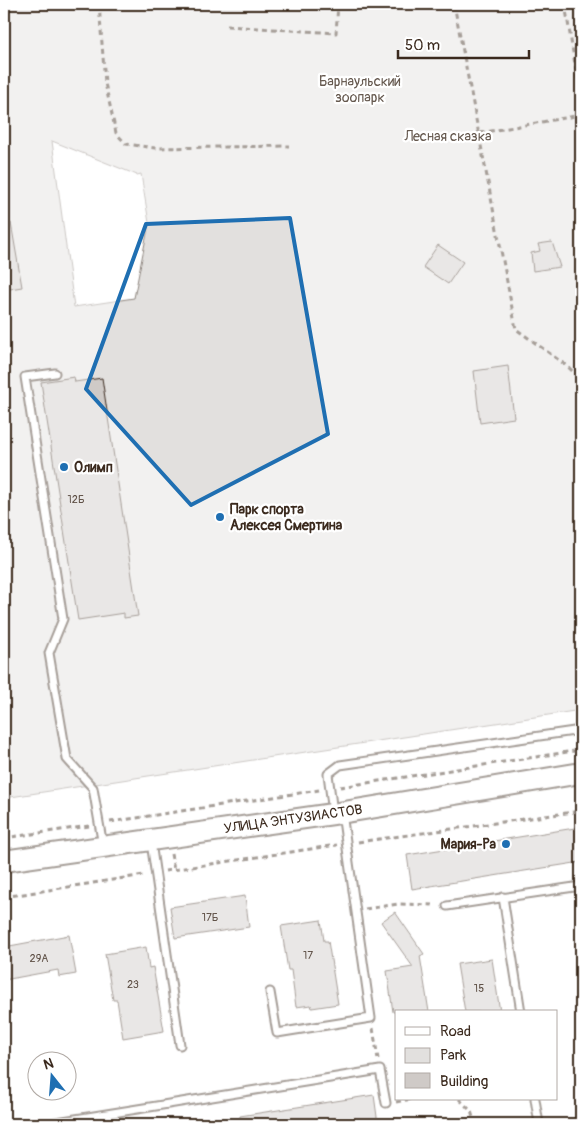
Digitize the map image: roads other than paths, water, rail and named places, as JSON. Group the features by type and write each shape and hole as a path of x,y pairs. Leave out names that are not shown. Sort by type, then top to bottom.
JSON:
{"street":[{"name":"УЛИЦА ЭНТУЗИАСТОВ","path":"4,860 338,813 581,773"}],"lane":[{"path":"55,373 25,377 62,619 49,653 67,759 93,788 103,846"},
{"path":"270,992 277,1034 371,1018 347,844 330,789 328,774 340,765 581,730"},
{"path":"151,839 180,1045"},
{"path":"447,906 581,886"},
{"path":"503,897 521,1010"},
{"path":"44,1124 380,1070 386,1103"},
{"path":"535,1100 539,1124"}],"place":[{"name":"Олимп","path":"64,467"},
{"name":"Парк спорта Алексея Смертина","path":"220,517"},
{"name":"Мария-Ра","path":"506,844"}],"park label":[{"name":"Барнаульский зоопарк","path":"360,89"},
{"name":"Лесная сказка","path":"448,136"}]}
